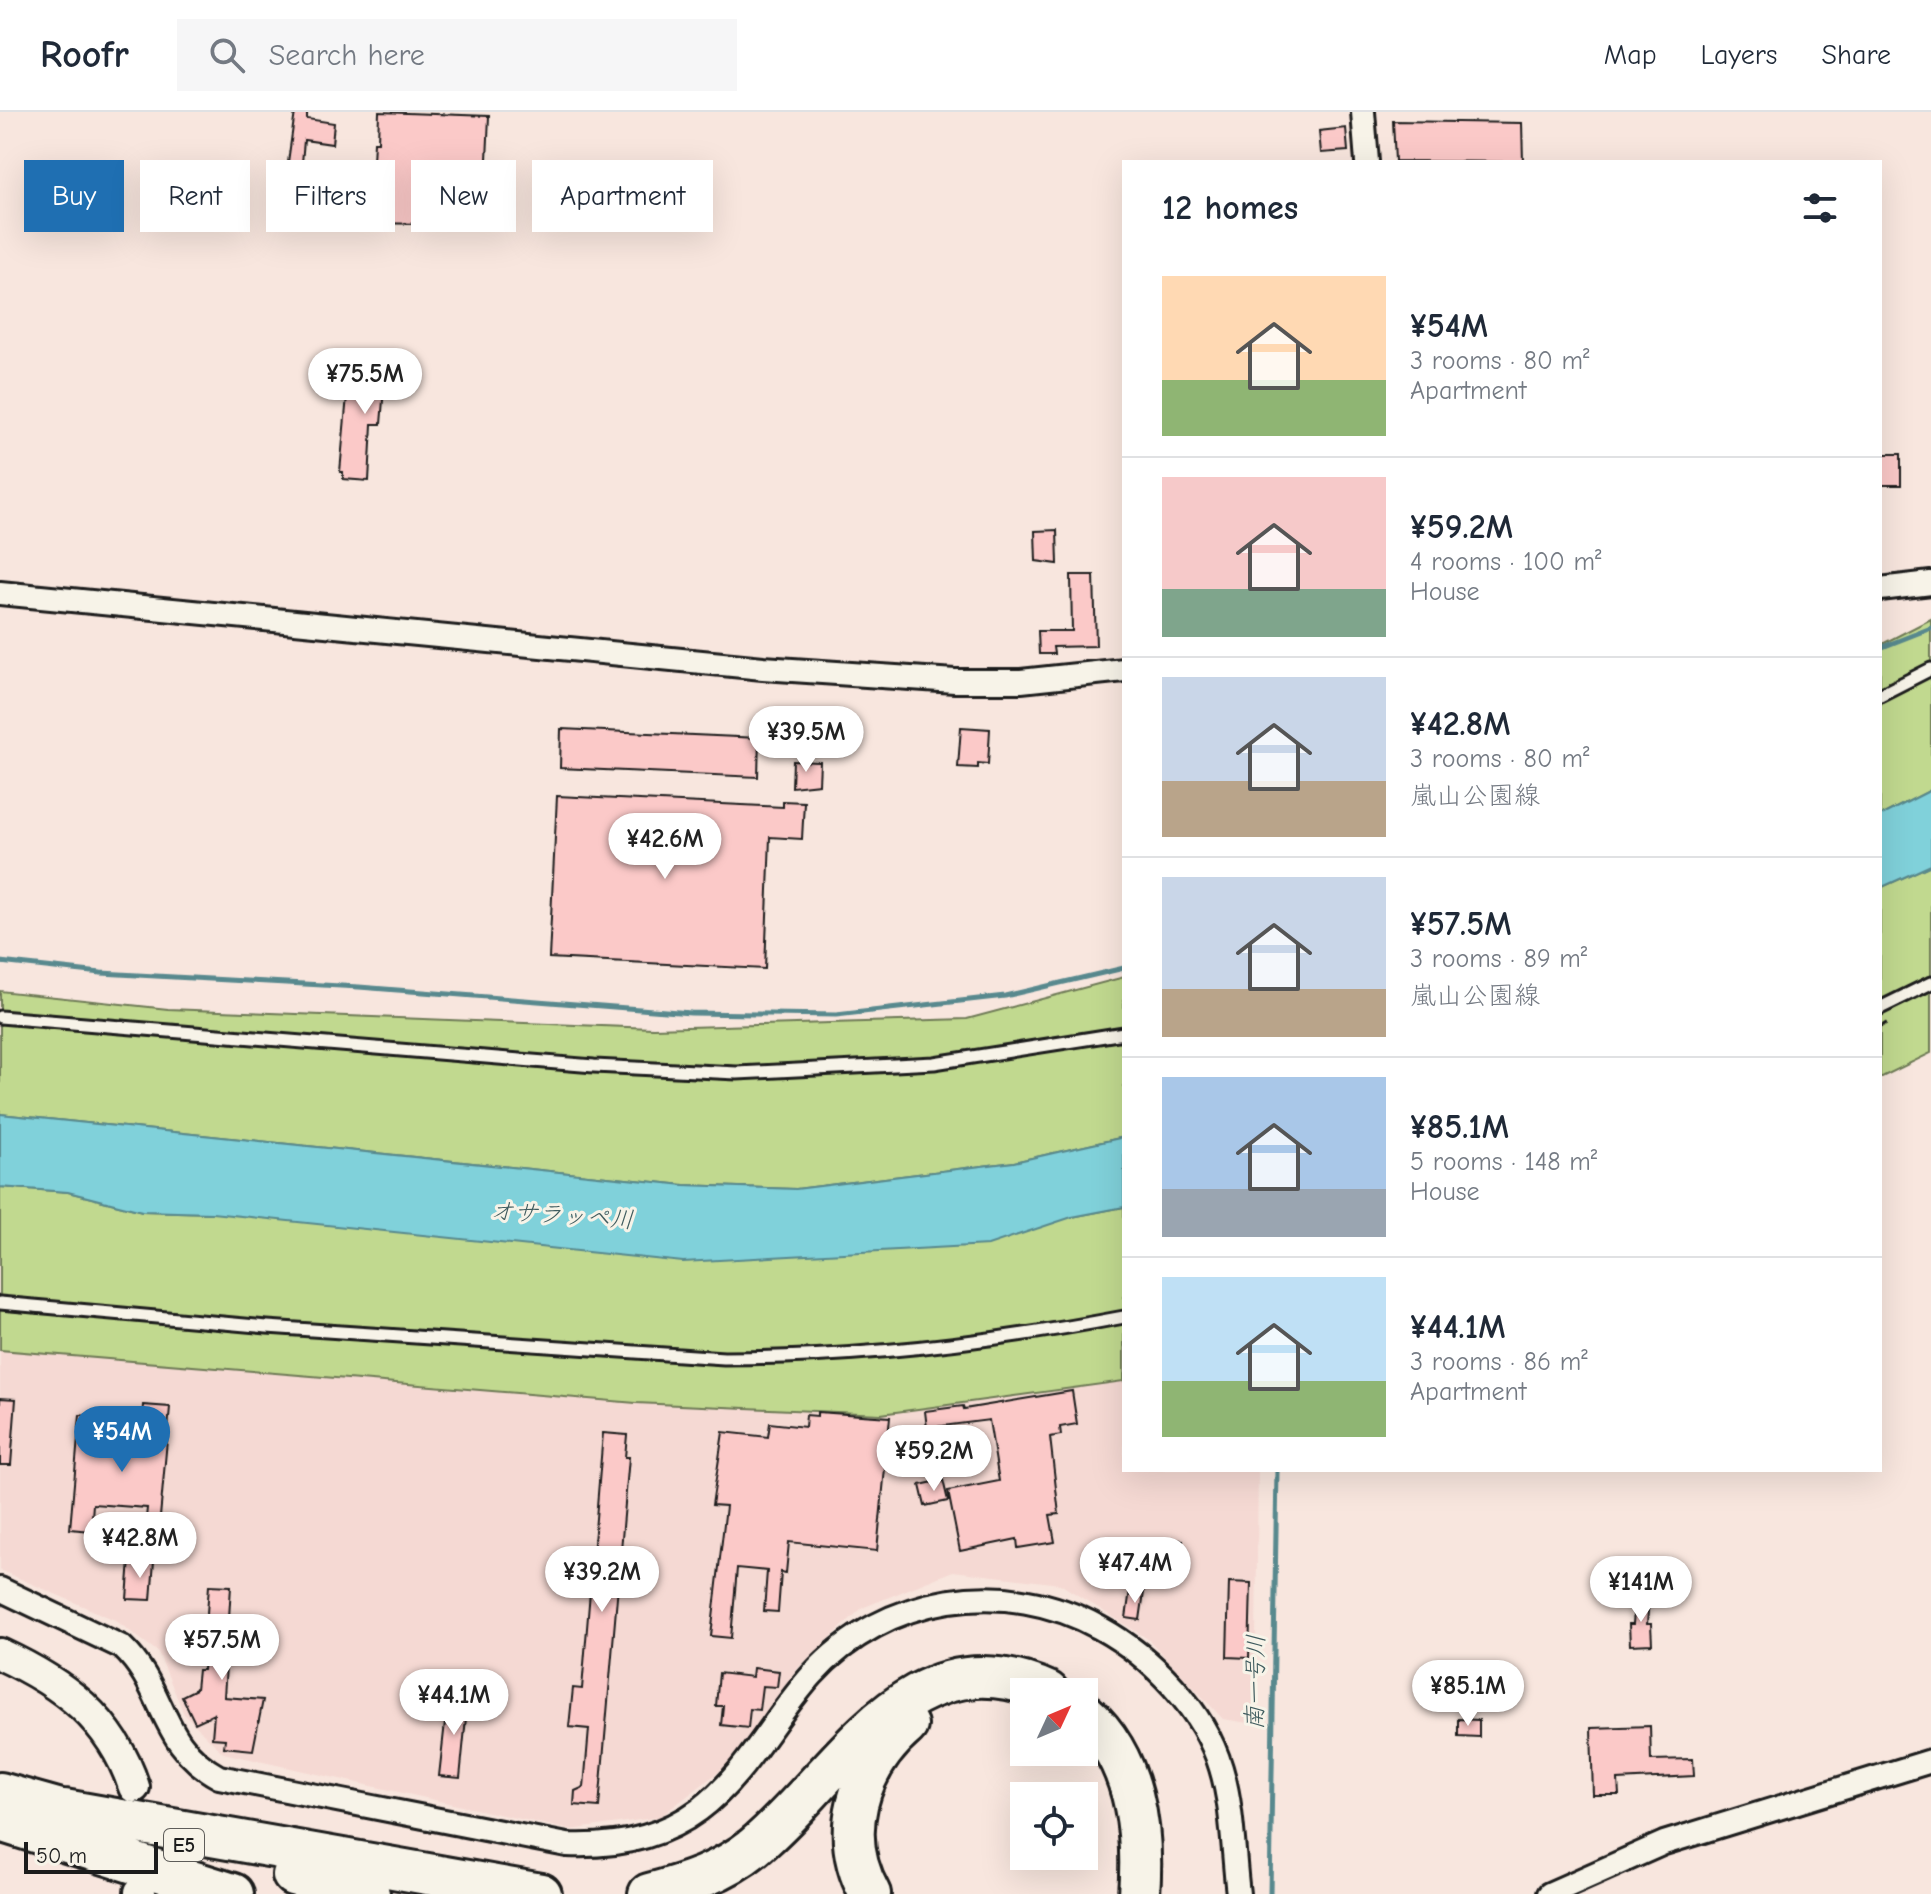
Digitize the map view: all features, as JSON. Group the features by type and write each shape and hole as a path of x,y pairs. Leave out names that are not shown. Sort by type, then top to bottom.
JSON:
{"highway":[{"path":"649,1894 701,1879 753,1847 866,1732 916,1694 946,1682 980,1677 1010,1681"},
{"path":"870,1894 855,1853 854,1820 863,1783 885,1746 919,1717 950,1703 986,1699 1010,1703"},
{"path":"1098,1729 1112,1745 1131,1790 1140,1842 1139,1894"},
{"path":"1098,1764 1106,1775 1118,1811 1122,1894"},
{"name":"E5","path":"0,1793 226,1858 369,1894"},
{"path":"64,1810 541,1894"},
{"name":"E5","path":"0,1821 233,1894"}],"main road":[{"path":"0,1654 52,1681 86,1707 116,1742 134,1787"}],"street":[{"path":"1363,112 1367,160"},
{"path":"1882,589 1931,583"},
{"path":"0,593 763,668 955,681 1021,681 1122,670"},
{"path":"0,1589 122,1647 137,1661 178,1744 204,1769 219,1777 567,1845 593,1846 616,1844 654,1834 701,1808 733,1777 814,1673 841,1648 879,1624 905,1612 954,1599 998,1598 1044,1605 1093,1624 1135,1650 1166,1681 1200,1725 1221,1768 1238,1894"},
{"path":"1549,1894 1664,1843 1931,1761"}],"lane":[{"path":"1882,694 1931,669"},
{"path":"1882,1007 1931,983"},
{"path":"0,1017 594,1066 737,1073 934,1063 1122,1033"},
{"path":"0,1303 267,1327 738,1358 796,1358 943,1343 1054,1331 1122,1317"}],"shaded area":[{"path":"0,1350 636,1403 881,1414 1122,1381 1122,1472 1258,1472 1255,1724 1223,1719 1148,1639 1060,1584 953,1571 862,1608 798,1668 730,1763 660,1817 570,1830 223,1753 184,1714 158,1652 115,1620 0,1570"}],"green space":[{"path":"1931,619 1931,790 1882,815 1882,644"},
{"path":"1931,865 1931,1053 1882,1077 1882,887"},
{"path":"1122,978 1122,1137 1014,1162 796,1189 684,1185 0,1114 0,991 168,1009 653,1028 967,1019"},
{"path":"0,1187 68,1192 142,1211 212,1213 1072,1217 1122,1207 1122,1381 881,1414 636,1403 0,1350"}],"water":[{"path":"1931,790 1931,865 1882,887 1882,815"},
{"name":"オサラッペ川","path":"0,1114 684,1185 796,1189 1014,1162 1122,1137 1122,1207 1072,1217 988,1245 683,1262 212,1213 142,1211 68,1192 0,1187"}],"building":[{"path":"295,112 307,113 307,119 334,123 332,144 304,140 302,160 288,160"},
{"path":"379,112 489,116 487,160 411,160 411,224 395,223 395,160 373,160 374,142 378,142"},
{"path":"1393,121 1522,123 1523,160 1395,160"},
{"path":"1346,128 1348,151 1321,153 1319,131"},
{"path":"364,358 404,360 404,377 385,376 381,424 372,424 369,481 343,479 343,472 340,472 348,385 362,386"},
{"path":"1882,454 1901,454 1901,485 1882,485"},
{"path":"1057,530 1058,564 1036,561 1035,531"},
{"path":"1071,575 1094,575 1096,646 1053,647 1054,654 1039,654 1038,631 1072,631"},
{"path":"961,727 990,729 988,764 978,763 978,768 958,767"},
{"path":"561,729 759,738 758,777 560,768"},
{"path":"793,761 820,762 819,784 792,787"},
{"path":"557,796 783,807 783,801 804,802 802,839 770,837 765,969 549,958"},
{"path":"1072,1391 1077,1424 1060,1427 1061,1435 1050,1437 1059,1514 1050,1515 1055,1542 1018,1548 1017,1539 960,1551 948,1491 999,1481 989,1420 927,1428 925,1411 963,1406 964,1409"},
{"path":"0,1398 16,1399 11,1465 0,1465"},
{"path":"143,1405 170,1407 157,1550 143,1548 147,1508 93,1504 91,1531 70,1529 80,1415 96,1417 93,1448 140,1451"},
{"path":"817,1412 890,1417 877,1551 789,1542 786,1573 781,1572 778,1612 764,1611 767,1571 737,1568 731,1638 711,1636 726,1506 712,1505 723,1432 768,1437 770,1423 805,1427 806,1415 817,1416"},
{"path":"603,1433 627,1435 625,1457 629,1457 599,1807 574,1805 575,1791 584,1787 589,1729 569,1727 573,1688 582,1689"},
{"path":"943,1480 948,1501 925,1506 920,1485"},
{"path":"1142,1539 1183,1540 1182,1562 1141,1561"},
{"path":"130,1559 154,1561 151,1600 127,1599"},
{"path":"1229,1582 1251,1583 1249,1658 1227,1657"},
{"path":"209,1585 231,1586 224,1697 263,1700 253,1750 224,1747 225,1739 212,1738 214,1714 195,1723 182,1696 196,1689 198,1670 203,1670"},
{"path":"1130,1590 1144,1592 1140,1620 1126,1618"},
{"path":"1635,1598 1649,1599 1647,1624 1651,1624 1652,1644 1630,1645 1629,1624 1633,1624"},
{"path":"753,1668 779,1671 777,1687 762,1686 759,1710 750,1709 748,1728 721,1725 723,1706 716,1706 719,1673 752,1677"},
{"path":"448,1696 468,1698 460,1778 439,1776"},
{"path":"1458,1719 1479,1720 1479,1737 1458,1736"},
{"path":"1650,1726 1651,1760 1693,1759 1694,1776 1618,1780 1619,1795 1593,1795 1591,1728"}],"waterway":[{"path":"1882,647 1931,628"},
{"path":"0,962 101,973 359,987 691,1013 836,1015 1005,996 1122,968"},
{"name":"南一号川","path":"1270,1894 1277,1472"}]}
